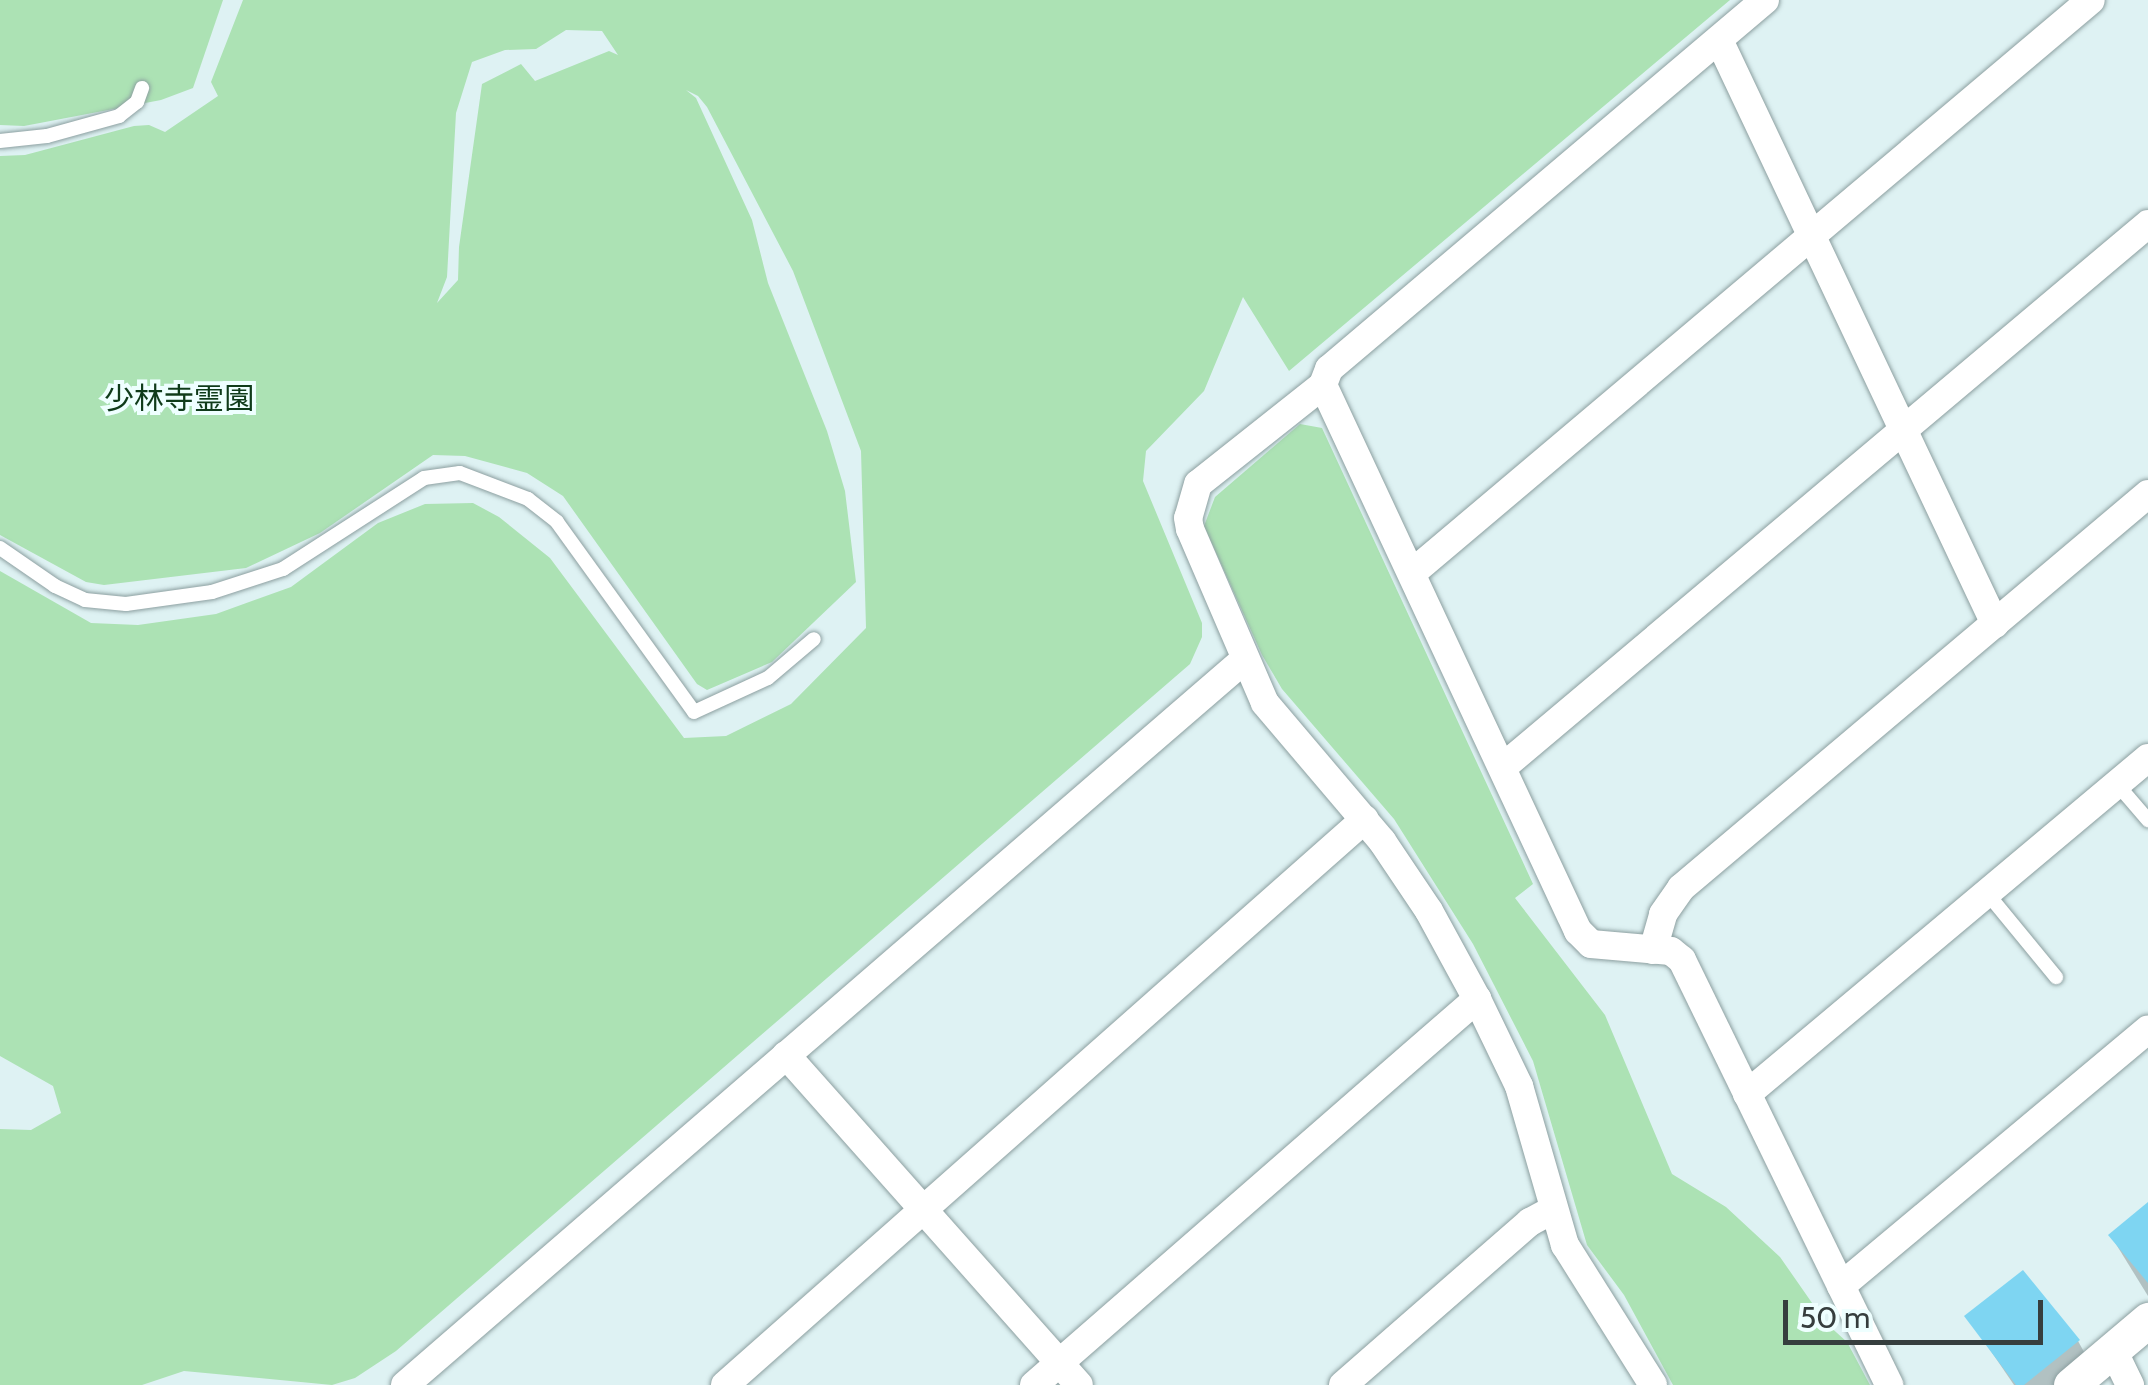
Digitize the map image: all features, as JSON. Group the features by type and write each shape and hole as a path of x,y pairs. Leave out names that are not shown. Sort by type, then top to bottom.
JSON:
{"street":[{"path":"1653,1385 1572,1259 1553,1210 1519,1086 1477,999 1411,882 1365,819 1265,703 1190,530 1198,484 1323,385 1329,369 1765,0"},
{"path":"1412,573 2091,0"},
{"path":"1718,40 1995,624"},
{"path":"1503,767 2148,224"},
{"path":"1323,385 1584,939 1600,947 1671,951 1682,960 1889,1385"},
{"path":"1653,950 1663,914 1681,888 2148,494"},
{"path":"406,1385 1244,660"},
{"path":"1748,1094 2148,758"},
{"path":"725,1385 1365,819"},
{"path":"1034,1385 1477,999"},
{"path":"1841,1286 2148,1028"},
{"path":"786,1055 1079,1385"},
{"path":"1342,1385 1530,1222 1553,1210"},
{"path":"2071,1385 2148,1320"},
{"path":"2113,1350 2130,1385"}],"lane":[{"path":"0,141 47,136 119,116 137,102 142,88"},
{"path":"0,548 55,586 85,600 126,604 212,592 272,575 424,478 460,473 518,494 556,522 694,712 768,678 814,640"},
{"path":"2118,784 2148,820"},
{"path":"1987,893 2056,977"}],"green space":[{"path":"0,0 223,0 193,88 161,100 24,126 0,125"},
{"name":"少林寺霊園","path":"243,0 1730,0 1289,371 1243,297 1204,391 1146,451 1143,481 1202,623 1202,637 1190,664 396,1351 355,1378 332,1385 184,1371 142,1385 0,1385 0,1129 31,1130 61,1113 53,1086 0,1056 0,571 91,623 138,625 216,614 291,587 378,523 425,504 473,503 499,517 550,558 684,738 726,736 791,704 866,628 861,451 793,271 707,107 698,96 686,90 696,98 752,220 768,283 827,431 845,491 856,582 772,662 707,690 697,684 563,496 527,473 465,456 433,455 320,533 246,568 104,585 86,582 0,535 0,156 25,155 134,126 149,125 165,132 218,96 211,82","holes":["566,30 602,31 618,55 609,51 535,81 521,64 482,84 459,247 458,280 437,303 447,277 456,113 472,62 505,50 536,49"]},
{"path":"1300,424 1322,428 1533,884 1515,898 1605,1015 1672,1174 1726,1207 1780,1257 1826,1323 1847,1342 1870,1385 1673,1385 1624,1295 1587,1245 1533,1061 1473,944 1394,819 1282,689 1262,655 1204,526 1215,497"}],"building":[{"path":"2148,1202 2148,1283 2108,1235"},
{"path":"2023,1270 2080,1340 2024,1385 2016,1385 1964,1316"}]}
